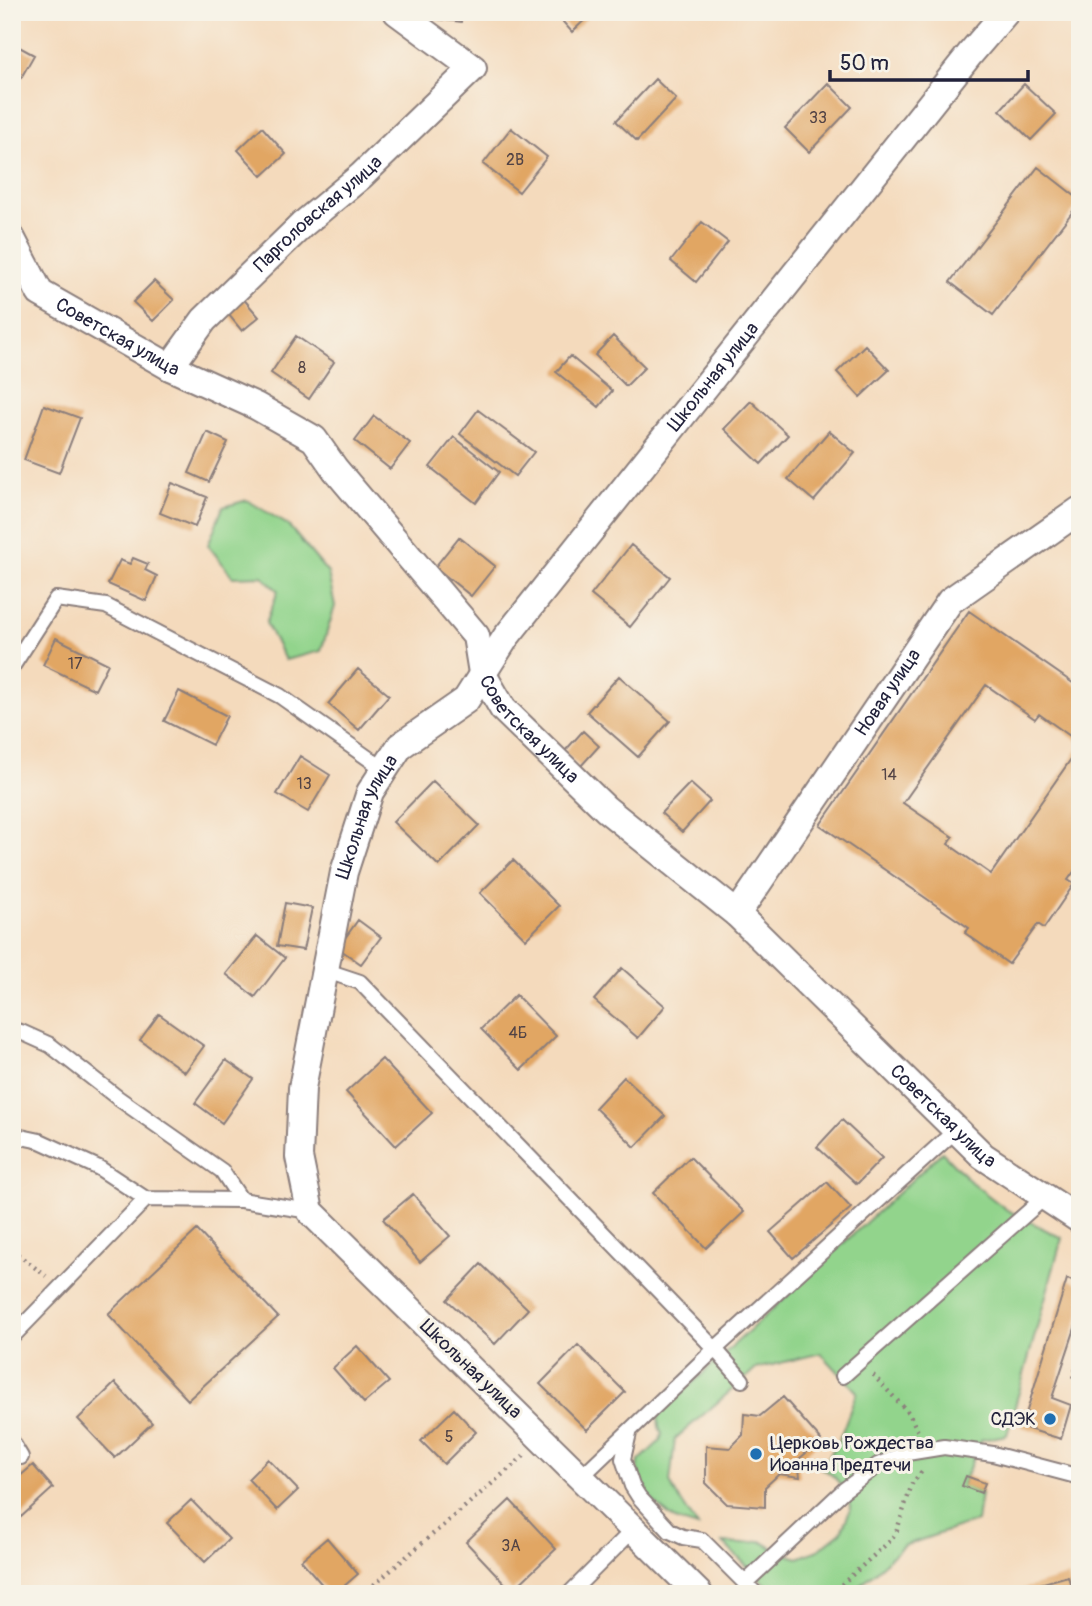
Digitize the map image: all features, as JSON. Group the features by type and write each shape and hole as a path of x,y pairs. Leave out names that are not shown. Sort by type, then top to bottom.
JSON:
{"street":[{"name":"Парголовская улица","path":"170,367 204,320 472,68 397,12"},
{"name":"Школьная улица","path":"699,1594 310,1210 299,1157 302,1088 324,970 344,872 370,792 400,746 466,700 506,636 1006,12"},
{"name":"Советская улица","path":"12,239 40,293 170,367 257,406 314,439 335,469 476,636 482,673 503,709 606,809 737,914 983,1156 1080,1220"},
{"name":"Новая улица","path":"737,914 950,601 1080,510"}],"lane":[{"path":"12,667 56,599 106,606 280,696 385,770"},
{"path":"324,970 360,982 742,1380"},
{"path":"12,1030 50,1045 118,1098 222,1171 241,1200"},
{"path":"581,1477 715,1349 956,1130"},
{"path":"12,1135 40,1141 99,1168 146,1199 241,1200 310,1210"},
{"path":"843,1376 1045,1197"},
{"path":"12,1337 146,1199"},
{"path":"629,1433 623,1459 632,1486 639,1497 670,1531 683,1537 702,1540 756,1594"},
{"path":"12,1442 21,1457"},
{"path":"745,1583 844,1490 878,1465 907,1454 944,1447 993,1454 1080,1477"},
{"path":"569,1594 633,1530"}],"path":[{"path":"12,1250 61,1287"},
{"path":"1080,1356 1073,1378 1080,1388"},
{"path":"859,1362 909,1413 926,1451"},
{"path":"363,1594 543,1440"},
{"path":"831,1594 891,1540 897,1530 912,1484 944,1447"}],"green space":[{"path":"247,500 288,525 328,573 335,606 321,651 285,660 266,623 278,591 262,576 233,577 208,545 223,507"},
{"path":"942,1152 971,1182 1007,1210 1062,1238 1007,1435 981,1440 962,1485 981,1493 977,1521 903,1546 851,1594 776,1594 723,1543 761,1541 777,1551 798,1558 818,1550 841,1532 851,1508 840,1484 820,1467 837,1445 857,1392 821,1353 756,1369 675,1439 670,1482 698,1527 675,1520 646,1494 638,1482 639,1461 660,1441 662,1434 658,1415"}],"building":[{"path":"429,12 462,12 461,22 428,18"},
{"path":"554,12 593,12 572,32"},
{"path":"12,43 34,55 21,78 12,73"},
{"path":"655,79 676,99 637,141 616,121"},
{"path":"828,83 852,107 809,152 785,128"},
{"path":"1024,84 1056,114 1031,140 1000,110"},
{"path":"262,127 286,154 262,176 238,150"},
{"path":"511,128 547,157 519,192 483,164"},
{"path":"1038,167 1080,202 993,315 950,282"},
{"path":"702,222 728,242 696,282 671,261"},
{"path":"154,281 174,300 153,321 133,302"},
{"path":"241,296 259,317 242,331 224,309"},
{"path":"296,336 334,362 309,399 271,373"},
{"path":"613,336 645,367 626,386 595,355"},
{"path":"865,345 889,370 860,397 837,372"},
{"path":"570,356 612,391 599,407 556,372"},
{"path":"751,401 788,435 761,464 724,429"},
{"path":"44,405 80,418 59,473 24,460"},
{"path":"478,410 534,452 515,476 460,434"},
{"path":"374,416 410,443 390,469 355,441"},
{"path":"829,431 855,453 814,501 788,479"},
{"path":"207,432 228,442 209,482 189,473"},
{"path":"454,437 499,472 476,503 430,467"},
{"path":"172,483 207,497 195,527 160,513"},
{"path":"459,537 495,566 471,596 435,567"},
{"path":"631,545 670,577 630,627 591,595"},
{"path":"133,558 148,564 145,570 157,576 146,601 108,584 120,560 130,564"},
{"path":"969,611 1080,688 1080,743 1039,714 1035,719 986,685 903,803 953,837 948,844 991,874 1080,746 1080,863 1068,880 1074,884 1044,928 1038,924 1009,964 965,933 969,928 820,825"},
{"path":"56,638 108,664 95,690 43,665"},
{"path":"358,669 389,695 359,730 328,704"},
{"path":"619,676 670,721 638,757 587,712"},
{"path":"179,691 227,716 212,745 164,721"},
{"path":"583,731 599,746 580,767 564,752"},
{"path":"300,756 330,775 308,812 277,794"},
{"path":"433,781 479,825 439,866 393,822"},
{"path":"690,783 710,801 682,832 661,813"},
{"path":"513,860 559,906 526,939 480,893"},
{"path":"285,903 312,908 303,950 277,946"},
{"path":"358,920 381,937 361,964 338,948"},
{"path":"257,936 285,958 255,997 226,974"},
{"path":"622,968 665,1006 638,1038 594,1000"},
{"path":"516,995 556,1036 521,1070 481,1029"},
{"path":"159,1014 204,1046 185,1072 140,1040"},
{"path":"382,1059 432,1113 396,1146 346,1092"},
{"path":"226,1060 253,1079 222,1123 195,1103"},
{"path":"624,1077 665,1116 635,1147 595,1108"},
{"path":"842,1120 882,1158 857,1184 817,1147"},
{"path":"690,1157 744,1212 706,1248 653,1193"},
{"path":"827,1182 851,1208 793,1258 770,1232"},
{"path":"413,1194 450,1236 420,1262 383,1219"},
{"path":"197,1230 278,1317 188,1400 108,1314"},
{"path":"481,1264 528,1309 495,1344 447,1300"},
{"path":"1067,1279 1080,1284 1080,1313 1052,1398 1071,1405 1061,1439 1022,1427"},
{"path":"578,1345 625,1392 587,1430 540,1384"},
{"path":"357,1346 389,1382 364,1403 333,1368"},
{"path":"115,1383 152,1423 115,1458 78,1419"},
{"name":"Церковь Рождества Иоанна Предтечи","path":"783,1397 821,1440 798,1460 800,1477 779,1474 765,1487 765,1507 727,1504 706,1483 706,1446 730,1448 743,1435 744,1414 760,1416"},
{"path":"454,1409 476,1432 444,1464 421,1441"},
{"path":"268,1459 298,1490 277,1510 248,1479"},
{"path":"33,1465 53,1488 21,1517 12,1507 12,1483"},
{"path":"966,1476 985,1483 981,1493 962,1486"},
{"path":"191,1500 229,1539 205,1562 167,1523"},
{"path":"510,1500 556,1549 512,1591 466,1542"},
{"path":"327,1538 358,1574 335,1594 330,1594 301,1560"},
{"path":"1068,1576 1073,1594 1008,1593"}],"place":[{"name":"СДЭК","path":"1050,1419"},
{"name":"Церковь Рождества Иоанна Предтечи","path":"756,1454"}]}
